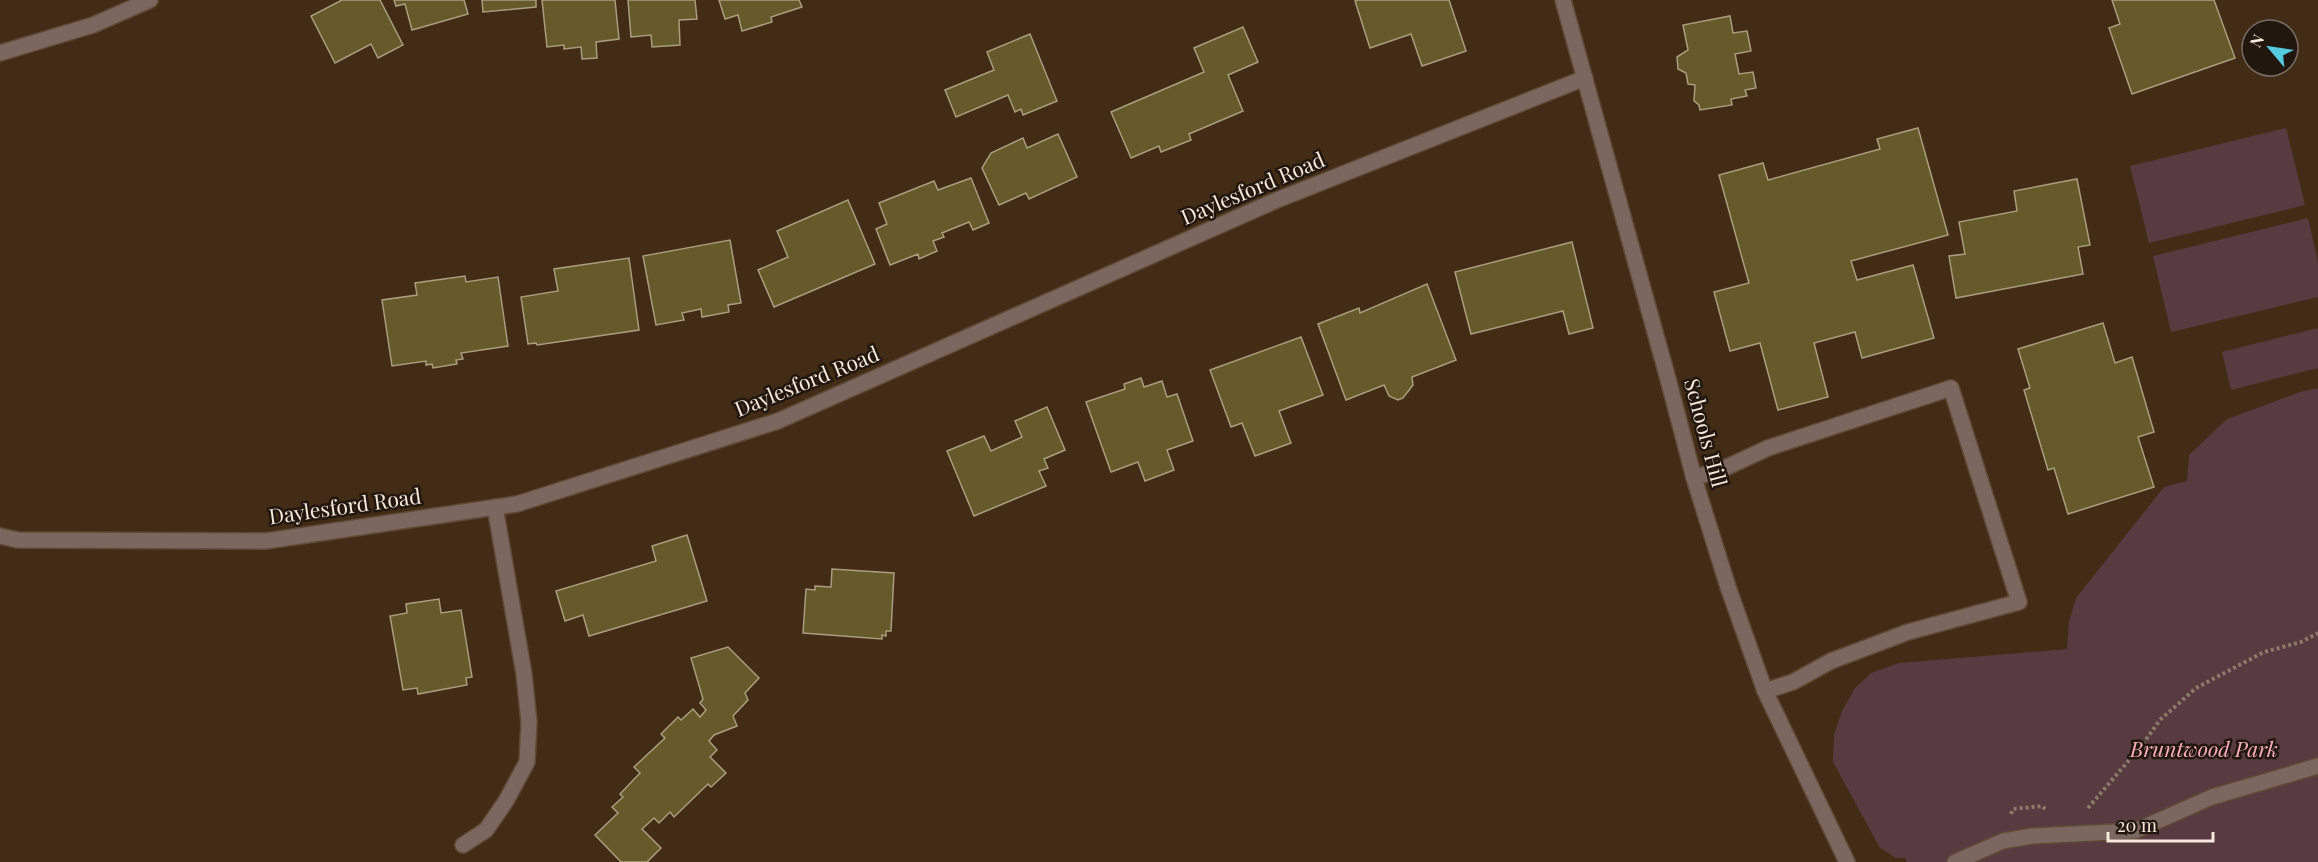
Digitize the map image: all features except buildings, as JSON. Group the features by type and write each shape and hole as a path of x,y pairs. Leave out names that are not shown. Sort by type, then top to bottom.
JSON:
{"street":[{"path":"0,53 93,25 150,0"},
{"name":"Schools Hill","path":"1563,0 1694,478 1735,610 1765,691 1847,862"},
{"name":"Daylesford Road","path":"0,536 18,540 266,540 517,504 778,421 1277,200 1585,78"},
{"path":"1694,478 1728,467 1768,448 1951,388 2019,602 1908,632 1831,661 1793,682 1765,691"},
{"path":"463,845 486,830 506,801 527,762 529,722 524,674 495,507"},
{"path":"1955,862 2003,841 2032,836 2134,831 2212,797 2318,766"}],"path":[{"path":"2083,814 2142,745 2160,720 2196,688 2264,652 2301,642 2318,633"},
{"path":"2003,841 2013,809 2042,806 2047,812"}],"green space":[{"path":"2286,128 2305,205 2149,243 2130,166"},
{"path":"2308,218 2318,262 2318,297 2171,332 2153,256"},
{"path":"2318,328 2318,368 2231,390 2222,352"},
{"name":"Bruntwood Park","path":"2318,388 2318,862 1907,862 1905,858 1896,858 1880,848 1833,762 1834,735 1842,711 1855,688 1871,673 1899,663 2067,649 2069,621 2076,598 2164,487 2187,481 2189,455 2227,419 2300,392"}]}
